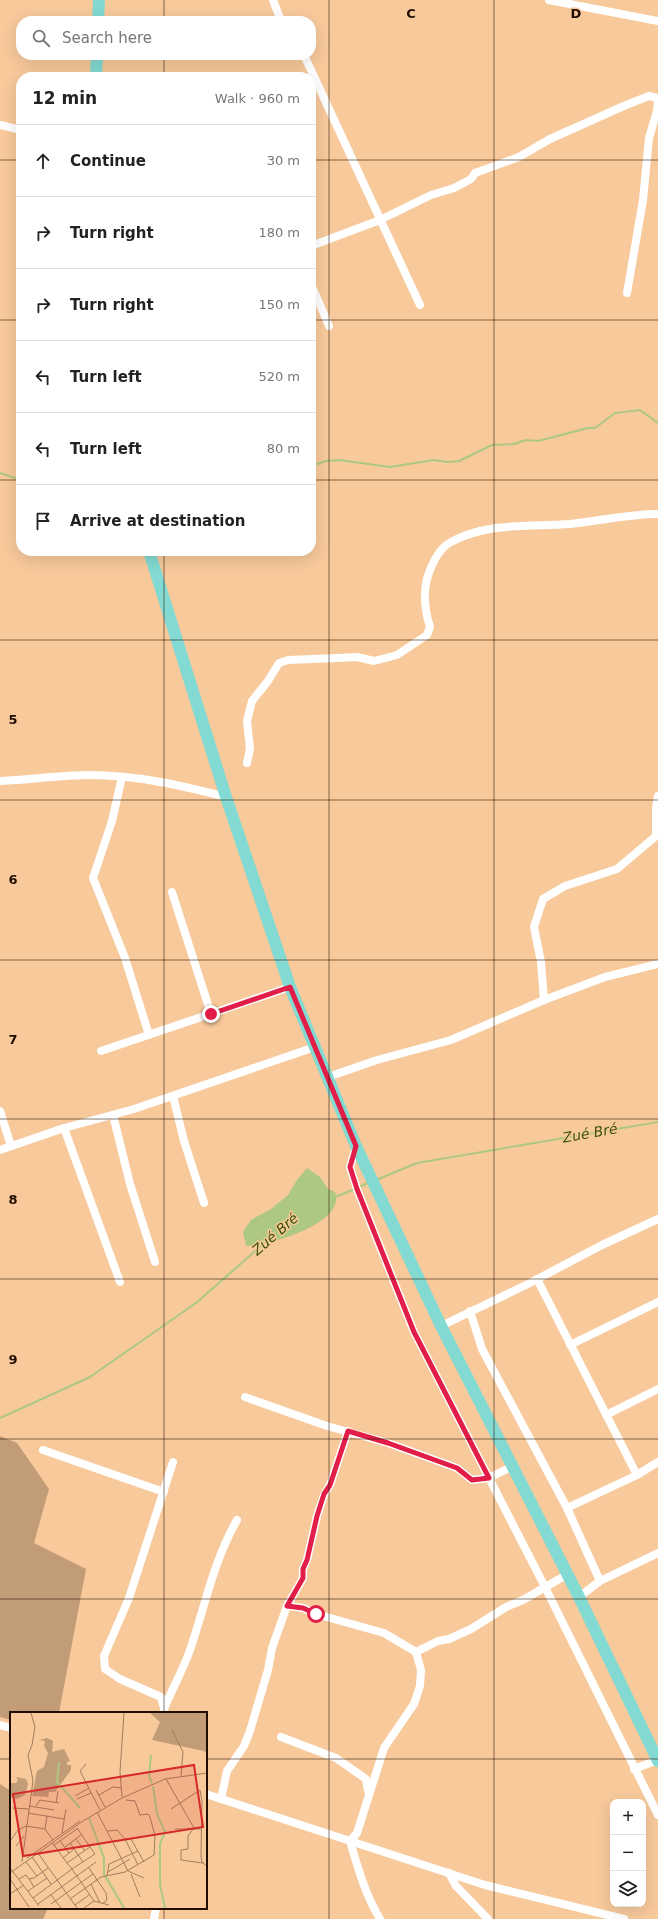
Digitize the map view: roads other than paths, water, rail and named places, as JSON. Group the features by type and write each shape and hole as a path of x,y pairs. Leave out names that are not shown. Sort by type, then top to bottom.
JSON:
{"main road":[{"path":"98,16 99,0"},
{"path":"96,72 97,60"},
{"path":"151,556 226,797 290,987 356,1146 440,1326 511,1467 568,1574 658,1761"}],"street":[{"path":"273,0 278,16"},
{"path":"549,0 658,21"},
{"path":"306,60 312,72"},
{"path":"316,81 420,305"},
{"path":"316,244 380,220 431,195 454,188 471,179 475,173 519,157 556,136 649,96 658,98"},
{"path":"627,294 643,200 649,138 657,111 658,101"},
{"path":"0,125 16,129"},
{"path":"316,295 330,326"},
{"path":"247,763 250,748 247,721 252,701 268,681 279,663 288,660 350,657 374,660 397,655 426,635 430,627 426,616 424,598 426,579 434,558 450,542 470,534 504,527 570,524 638,514 658,514"},
{"path":"0,781 88,775 122,777 174,784 226,797"},
{"path":"122,777 112,821 93,878 125,958 150,1035"},
{"path":"544,1000 541,962 534,927 543,899 565,886 617,869 657,836 658,796"},
{"path":"172,892 211,1014"},
{"path":"328,1077 377,1060 451,1040 544,1000 605,977 658,964"},
{"path":"101,1051 290,987"},
{"path":"0,1150 64,1128 113,1115 173,1096 315,1047"},
{"path":"173,1096 184,1141 204,1203"},
{"path":"0,1112 11,1146"},
{"path":"113,1115 130,1184 155,1262"},
{"path":"64,1128 120,1282"},
{"path":"356,1146 350,1167 359,1196 414,1332 545,1587 658,1815"},
{"path":"440,1326 537,1279 602,1245 658,1219"},
{"path":"537,1279 637,1475"},
{"path":"570,1345 658,1302"},
{"path":"470,1311 482,1349 567,1508 600,1581"},
{"path":"606,1415 658,1389"},
{"path":"245,1396 327,1426 388,1443 457,1468 472,1480 489,1478 511,1467"},
{"path":"221,1799 228,1771 244,1746 250,1731 268,1670 272,1648 287,1606 303,1578 303,1569 307,1560 317,1516 324,1494 330,1485 348,1431"},
{"path":"43,1450 164,1492"},
{"path":"164,1711 161,1697 120,1679 105,1669 104,1656 129,1598 173,1462"},
{"path":"567,1508 637,1475 658,1462"},
{"path":"164,1711 189,1652 226,1542 237,1520"},
{"path":"579,1597 600,1581 658,1553"},
{"path":"416,1652 438,1641 449,1639 471,1629 506,1606 523,1600 568,1574"},
{"path":"287,1606 303,1608 316,1614 384,1633 416,1652 421,1670 418,1692 414,1704 384,1748 357,1833 350,1840"},
{"path":"0,1725 10,1728"},
{"path":"281,1736 336,1758 354,1770 366,1779 368,1786 368,1798"},
{"path":"634,1769 658,1761"},
{"path":"207,1794 312,1830 350,1840 485,1884 624,1919"},
{"path":"350,1840 358,1871 370,1903 380,1919"},
{"path":"449,1873 456,1886 488,1919"},
{"path":"154,1919 156,1909"}],"water":[{"path":"307,1168 320,1177 328,1189 335,1192 336,1203 329,1214 318,1223 303,1231 271,1242 246,1246 243,1232 251,1220 271,1209 288,1195 297,1180"}],"waterway":[{"path":"316,464 326,461 339,460 390,467 434,460 447,462 459,461 492,445 514,444 526,440 538,441 588,428 595,428 615,413 640,410 658,423"},
{"path":"0,473 16,478"},
{"name":"Zué Bré","path":"376,1180 417,1163 658,1122"},
{"name":"Zué Bré","path":"359,1187 368,1183"},
{"name":"Zué Bré","path":"335,1197 355,1189"},
{"name":"Zué Bré","path":"0,1418 90,1377 196,1303 261,1246"}]}
